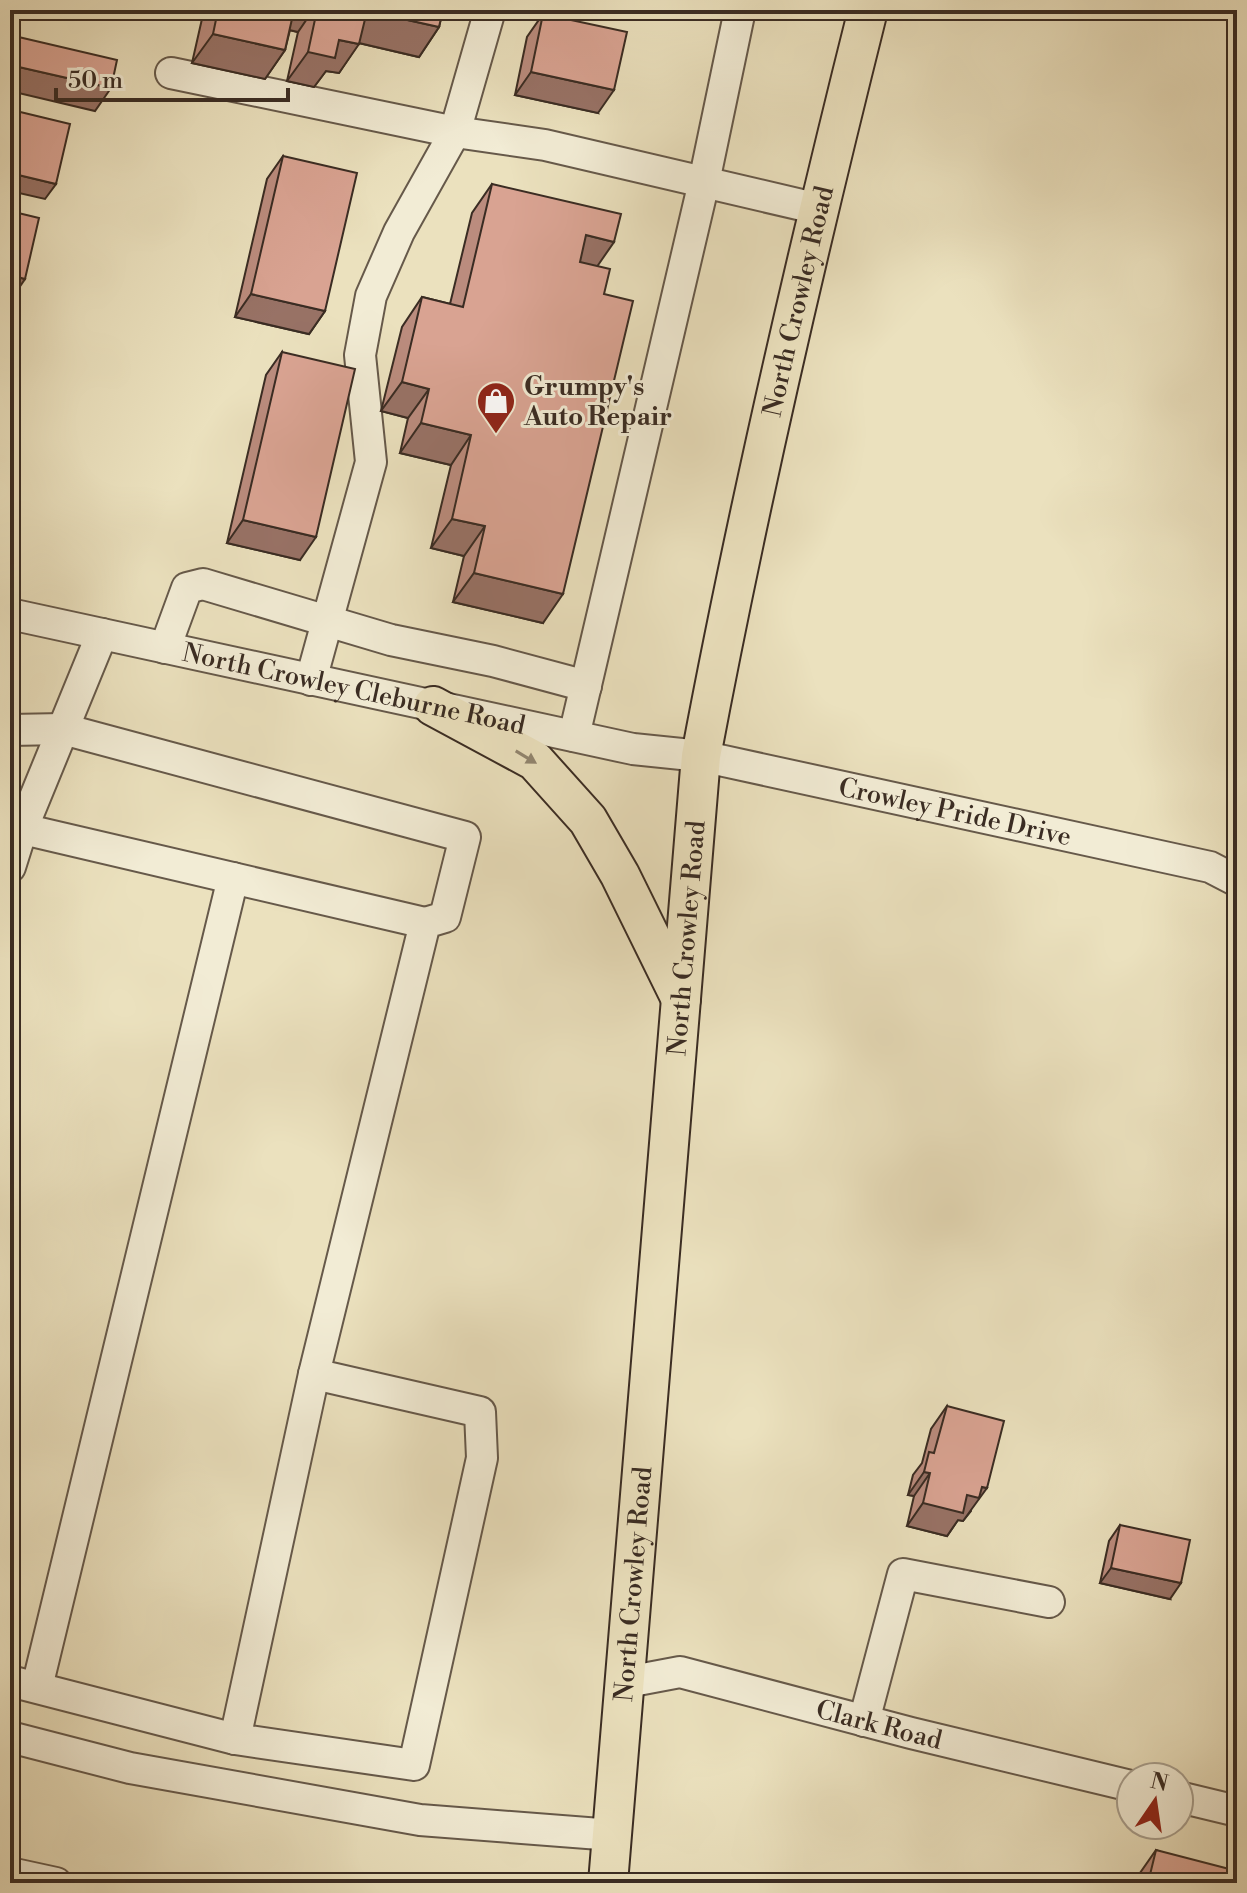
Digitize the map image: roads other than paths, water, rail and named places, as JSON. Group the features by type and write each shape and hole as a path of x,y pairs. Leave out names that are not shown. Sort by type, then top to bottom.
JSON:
{"main road":[{"name":"North Crowley Road","path":"608,1883 627,1682 701,756 725,627 819,209 868,10"},
{"path":"433,706 535,761 588,820 620,875 681,999"}],"street":[{"path":"311,680 371,462 360,355 371,296 399,232 455,132 490,10"},
{"path":"574,736 704,182 740,10"},
{"path":"171,73 455,132 545,145 819,209"},
{"path":"165,648 187,588 203,584 327,622 586,686"},
{"name":"North Crowley Cleburne Road","path":"10,614 633,749 701,756"},
{"path":"10,867 16,827 63,729 102,634"},
{"path":"10,730 63,729 465,837 445,917 425,923 16,827"},
{"name":"Crowley Pride Drive","path":"701,756 1224,865 1237,881"},
{"path":"233,878 23,1684 235,1739 414,1765 482,1458 480,1412 314,1374"},
{"path":"235,1739 314,1374 425,923"},
{"path":"864,1721 903,1574 1049,1602"},
{"name":"Clark Road","path":"627,1682 680,1672 1115,1782"},
{"path":"10,1737 130,1768 420,1820 613,1835"},
{"path":"1195,1801 1237,1811"},
{"path":"10,1873 56,1883"}],"place":[{"name":"Grumpy's Auto Repair","path":"496,435"}]}
